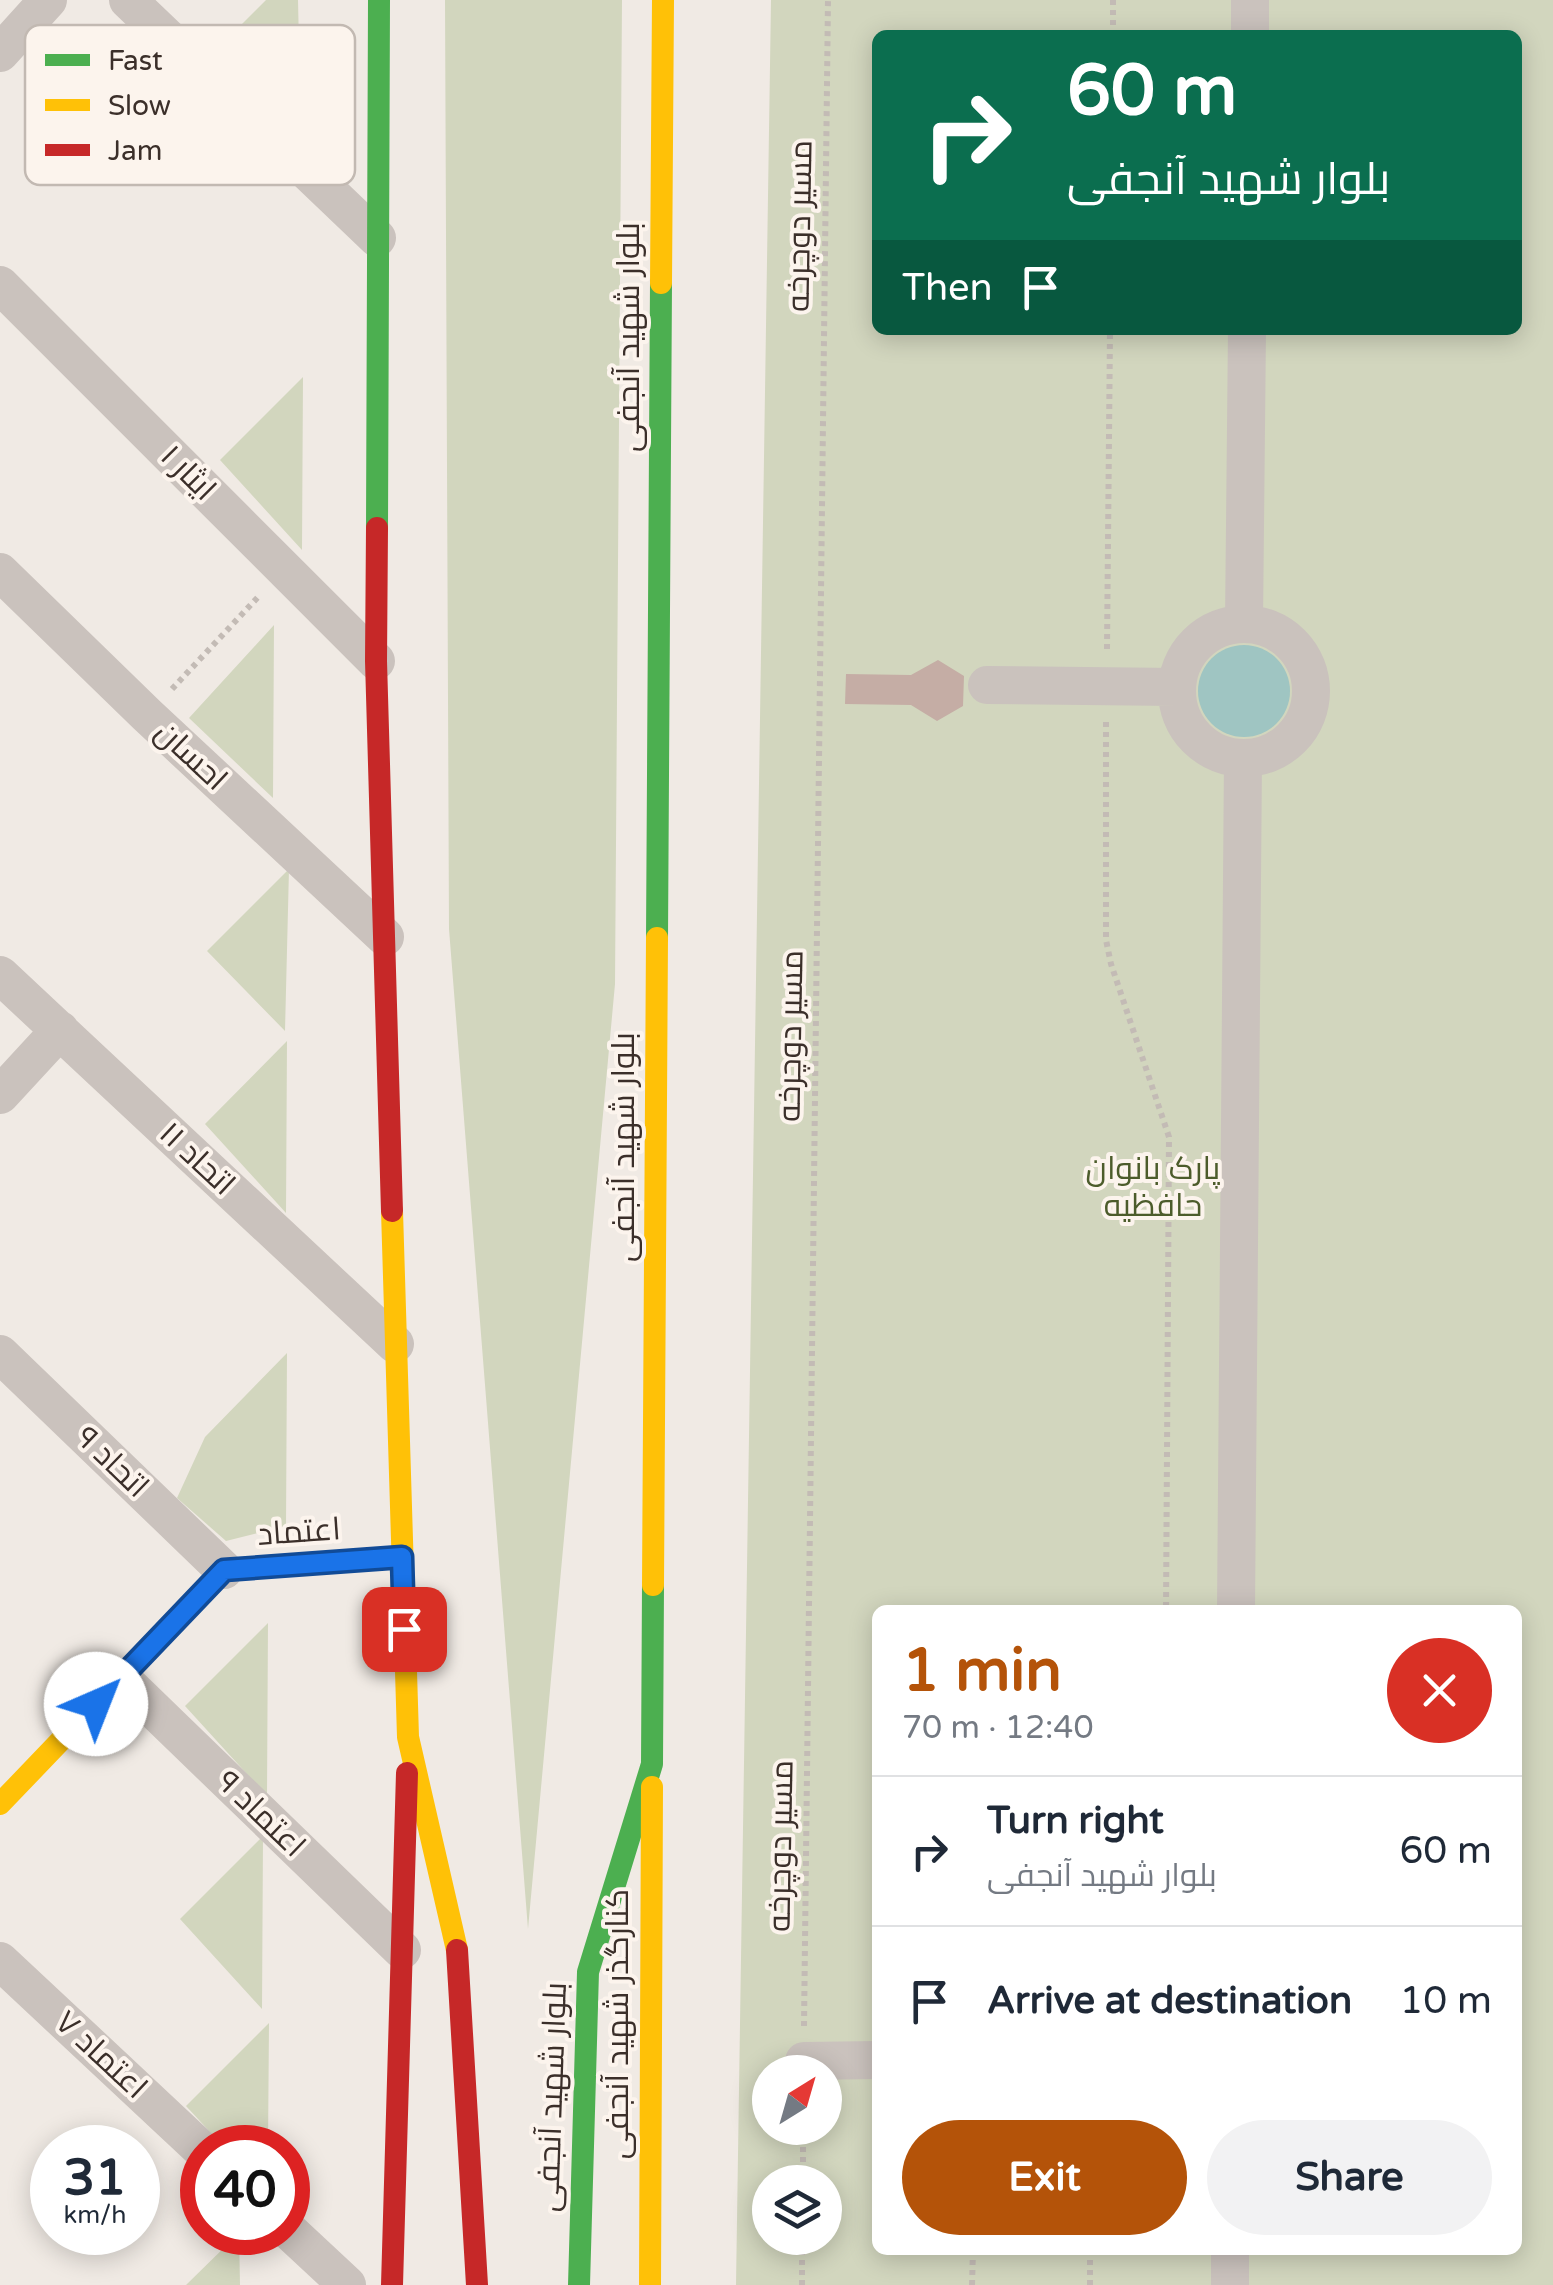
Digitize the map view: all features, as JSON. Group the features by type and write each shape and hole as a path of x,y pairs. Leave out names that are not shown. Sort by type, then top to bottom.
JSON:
{"main road":[{"path":"380,0 376,661 408,1737 392,2285"},
{"name":"بلوار شهید آنجفی","path":"579,2285 588,1972 652,1764 663,0"},
{"name":"اعتماد","path":"7,1783 121,1678 224,1570 402,1557"},
{"path":"408,1737 459,1959 477,2285"},
{"name":"کنارگذر شهید آنجفی","path":"650,2285 652,1764"}],"street":[{"path":"25,25 48,0"},
{"path":"128,0 154,25"},
{"path":"1250,0 1250,30"},
{"path":"0,53 25,25"},
{"path":"322,185 377,238"},
{"name":"ایثار ۱","path":"0,286 376,661"},
{"path":"1244,622 1247,335"},
{"name":"احسان","path":"0,572 385,937"},
{"path":"1244,622 1268,627 1288,640 1303,658 1311,679 1310,703 1302,726 1287,743 1266,755 1243,758 1220,754 1200,742 1185,724 1177,687 1185,656 1201,638 1221,627 1244,622"},
{"path":"986,684 1177,687"},
{"path":"1236,1605 1243,758"},
{"name":"اتحاد ۱۱","path":"0,975 395,1344"},
{"path":"0,1095 60,1030"},
{"name":"اتحاد ۹","path":"0,1354 224,1570"},
{"name":"اعتماد ۹","path":"121,1678 402,1950"},
{"name":"اعتماد ۷","path":"0,1960 180,2129"},
{"path":"842,2060 872,2060"},
{"path":"310,2251 346,2285"},
{"path":"1230,2255 1230,2285"}],"path":[{"name":"مسیر دوچرخه","path":"804,2055 828,0"},
{"path":"1112,30 1113,0"},
{"path":"1110,335 1106,940 1169,1137 1166,1605"},
{"path":"147,715 284,569"},
{"path":"802,2255 802,2285"},
{"path":"972,2255 972,2285"},
{"path":"1090,2255 1090,2285"}],"green space":[{"path":"266,0 298,0 299,25 241,25"},
{"path":"445,0 622,0 615,984 528,1929 449,929"},
{"name":"پارک بانوان حافظیه","path":"771,0 1553,0 1553,2285 736,2285"},
{"path":"303,377 302,550 220,460"},
{"path":"274,625 273,798 189,718"},
{"path":"289,869 285,1031 207,951"},
{"path":"287,1041 286,1213 205,1124"},
{"path":"287,1353 286,1526 226,1541 177,1498 205,1437"},
{"path":"268,1623 267,1796 185,1706"},
{"path":"263,1836 262,2009 180,1919"},
{"path":"269,2023 268,2125 204,2125 186,2106"},
{"path":"217,2255 239,2255 240,2285 186,2285"}],"water":[{"path":"1244,645 1262,648 1277,658 1287,673 1287,709 1277,724 1262,734 1244,737 1226,734 1211,724 1201,709 1198,691 1201,673 1211,658 1226,648"}],"building":[{"path":"938,660 964,676 963,706 937,721 911,705 845,704 846,674 911,675"}],"traffic: fast":[{"path":"377,528 379,0"},
{"path":"657,938 661,283"},
{"path":"579,2285 588,1972 652,1764 653,1585"}],"traffic: slow":[{"path":"661,283 663,0"},
{"path":"653,1585 657,938"},
{"path":"392,1211 408,1737 457,1950"},
{"path":"0,1804 224,1570 402,1557"},
{"path":"650,2285 652,1787"}],"traffic: jam":[{"path":"377,528 376,661 392,1211"},
{"path":"392,2285 407,1773"},
{"path":"457,1950 477,2285"}],"route":[{"path":"96,1704 224,1570 402,1557 404,1629"}]}
